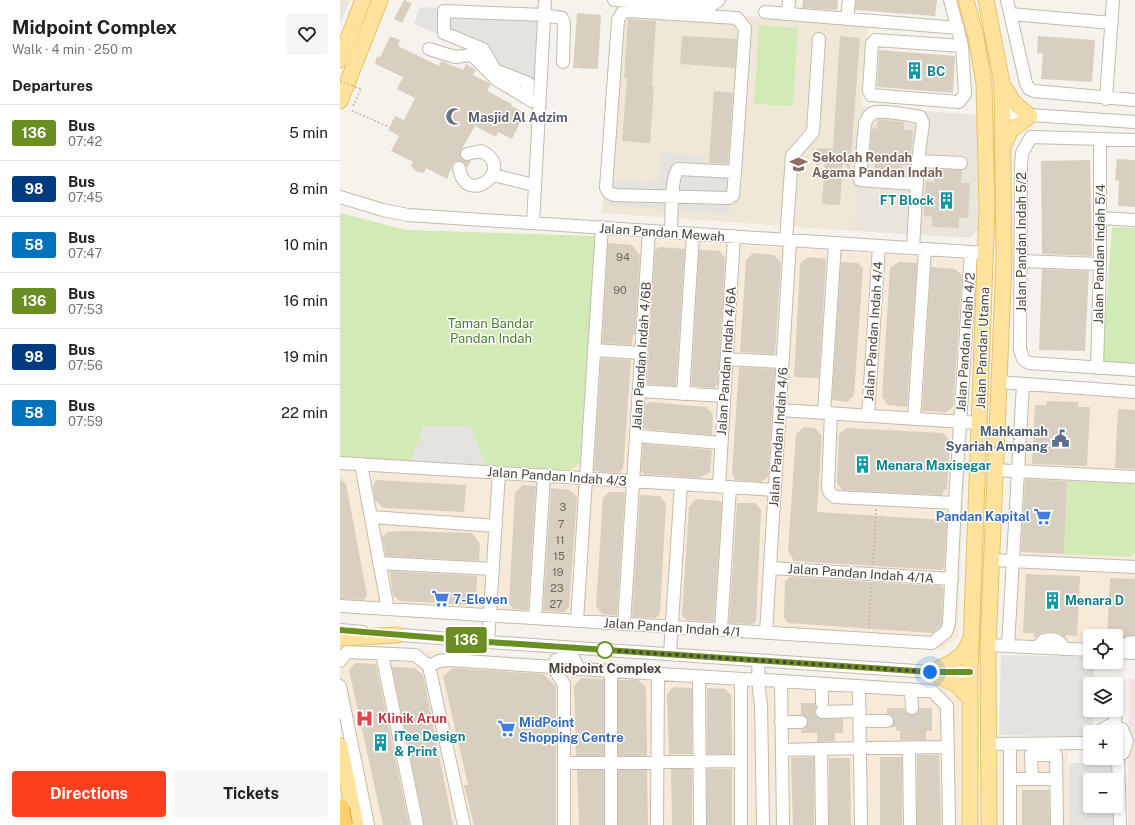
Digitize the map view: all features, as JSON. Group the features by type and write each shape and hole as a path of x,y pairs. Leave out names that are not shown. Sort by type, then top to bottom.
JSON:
{"highway":[{"path":"340,808 343,825"}],"main road":[{"path":"340,60 363,0"},
{"path":"347,103 380,0"},
{"name":"Jalan Pandan Utama","path":"966,0 976,37 984,83 987,208 970,672 970,825"},
{"name":"Jalan Pandan Utama","path":"986,0 1002,83 1004,206 1004,262 994,470 988,641 988,698"},
{"path":"984,83 990,99 1002,113 984,128"},
{"path":"1002,83 1014,103 1030,116 1010,131 1002,151"},
{"path":"979,422 993,406 998,382"},
{"path":"340,638 397,635"},
{"path":"930,672 951,664 961,656 967,649 972,635"},
{"path":"970,672 983,661 988,641"},
{"path":"970,672 977,671 983,677 988,698 989,825"},
{"path":"930,672 957,685 970,699"},
{"path":"340,746 345,792 355,825"},
{"path":"340,819 344,819 355,825"}],"street":[{"path":"533,223 538,105 545,0"},
{"path":"615,0 651,1 711,6 719,0"},
{"path":"788,14 789,0"},
{"path":"847,19 849,0"},
{"path":"950,0 962,46 965,94 959,102 870,95 872,44 875,40 962,46"},
{"path":"1007,0 1026,84 1029,89 1034,91 1106,99 1135,100"},
{"path":"1106,99 1113,0"},
{"path":"527,97 528,83 495,70 483,49 444,33 444,11 544,15 562,18 564,23 563,62"},
{"path":"627,11 737,18 742,22 745,28 735,172 733,195 729,198 615,195 609,193 606,188 618,20 622,13 627,11"},
{"path":"765,12 958,28"},
{"path":"1011,14 1112,23"},
{"name":"Jalan Pandan Indah 4/6","path":"766,633 783,362 792,156 813,132 819,39"},
{"path":"430,49 455,56 472,55 497,80 538,105"},
{"path":"913,248 917,184 918,160 923,123 920,117 875,112 868,117 865,123 860,180 917,184"},
{"path":"1002,113 1135,122"},
{"name":"Jalan Pandan Indah 5/2","path":"1097,368 1029,363 1023,359 1020,349 1022,153 1031,137 1100,139"},
{"path":"1100,139 1135,140"},
{"name":"Jalan Pandan Indah 5/4","path":"1097,368 1100,264 1100,139"},
{"path":"459,168 462,178 471,185 476,186 486,183 493,175 492,160 486,153 476,151 467,154"},
{"path":"918,160 961,163"},
{"path":"671,232 674,174 678,169 735,172"},
{"path":"493,175 534,185"},
{"name":"Jalan Pandan Mewah","path":"340,197 383,210 408,215 986,253"},
{"path":"1100,218 1135,220"},
{"path":"577,621 602,228"},
{"name":"Jalan Pandan Indah 4/6B","path":"624,624 649,231"},
{"path":"682,394 693,234"},
{"name":"Jalan Pandan Indah 4/6A","path":"721,630 724,487 721,442 734,236"},
{"path":"835,243 828,413 828,488 830,493 835,496 954,503"},
{"name":"Jalan Pandan Indah 4/4","path":"868,416 879,246"},
{"path":"914,418 925,249"},
{"name":"Jalan Pandan Indah 4/2","path":"952,579 954,503 970,252"},
{"path":"1021,261 1100,264"},
{"path":"594,350 641,353"},
{"path":"727,359 783,362"},
{"path":"1097,368 1135,370"},
{"path":"998,382 1135,392"},
{"path":"1008,646 1023,384"},
{"path":"639,391 724,396"},
{"path":"780,410 979,422"},
{"path":"636,436 721,442"},
{"name":"Jalan Pandan Indah 4/3","path":"340,463 775,490"},
{"path":"361,464 388,609"},
{"path":"994,470 1135,477"},
{"path":"488,642 499,473"},
{"path":"534,618 544,475"},
{"path":"670,654 681,484"},
{"path":"371,518 496,526"},
{"path":"991,560 1135,567"},
{"path":"379,563 493,569"},
{"name":"Jalan Pandan Indah 4/1A","path":"770,568 952,579"},
{"name":"Jalan Pandan Indah 4/1","path":"340,606 932,643 946,632 949,624 952,579"},
{"path":"340,630 488,642 567,652 670,654 930,672 970,672"},
{"path":"988,641 1008,646 1083,650"},
{"path":"1123,648 1128,643 1135,642"},
{"path":"340,661 346,652 415,655 429,666 464,825"},
{"path":"564,825 564,684 554,667 556,660 567,652"},
{"path":"567,652 579,669"},
{"path":"1123,652 1135,653"},
{"path":"382,654 417,825"},
{"path":"429,666 439,661 449,660 554,667"},
{"path":"758,660 763,680"},
{"path":"763,825 761,704 763,680 771,661"},
{"path":"579,669 932,691 947,706 949,825"},
{"path":"564,684 578,672 579,669"},
{"path":"611,670 611,825"},
{"path":"661,674 663,825"},
{"path":"699,676 700,825"},
{"path":"741,679 741,825"},
{"path":"781,681 783,825"},
{"path":"822,684 822,707 860,711"},
{"path":"340,686 368,825"},
{"path":"864,686 860,711 870,825"},
{"path":"861,825 864,748 868,721 864,686"},
{"path":"912,690 912,708"},
{"path":"868,721 887,721"},
{"path":"782,722 801,722"},
{"path":"1123,732 1127,741 1123,753"},
{"path":"988,744 1083,743"},
{"path":"1010,744 1010,825"},
{"path":"782,750 948,747"},
{"path":"910,748 910,825"},
{"path":"821,749 822,825"},
{"path":"1032,779 1032,755 1056,755 1057,825"},
{"path":"564,763 741,761"},
{"path":"657,825 661,763"},
{"path":"1117,765 1120,825"},
{"path":"1010,779 1056,779"}],"path":[{"path":"340,81 362,89 347,103"},
{"path":"352,111 387,126"},
{"path":"966,446 1014,448 1015,431 1034,432"}],"shaded area":[{"path":"340,0 350,0 340,24"},
{"path":"420,7 540,12 535,86 521,86 478,49 464,45 414,24"},
{"path":"617,7 868,25 853,231 602,213"},
{"path":"862,106 977,115 978,229 970,238 853,231"},
{"path":"660,152 705,156 704,167 733,169 729,215 606,205 608,179 658,183"},
{"path":"595,236 975,260 957,637 941,650 340,613 340,456 570,470 580,463"},
{"path":"1026,388 1135,395 1135,649 1123,648 1123,629 1083,629 1083,647 1012,643"},
{"path":"424,426 471,427 485,465 411,461"},
{"path":"345,644 779,677 940,684 959,700 961,825 363,825 340,707 340,650"},
{"path":"1001,655 1083,657 1083,669 1094,669 1094,677 1083,677 1083,717 1093,717 1093,725 1083,725 1083,737 999,735"},
{"path":"1129,679 1135,679 1135,825 1128,825"},
{"path":"1000,748 1068,749 1069,825 1000,825"},
{"path":"1069,763 1083,763 1083,765 1116,765 1116,773 1083,773 1083,813 1116,813 1116,825 1069,825"}],"green space":[{"path":"759,25 798,28 793,106 754,104"},
{"name":"Taman Bandar Pandan Indah","path":"340,213 407,230 595,236 580,463 570,470 485,465 471,427 424,426 411,461 340,456"},
{"path":"1112,227 1135,228 1135,364 1102,362"},
{"path":"1067,481 1133,484 1135,486 1135,552 1131,557 1064,554"}],"building":[{"path":"404,0 412,3 402,23 394,19"},
{"path":"803,0 838,0 837,10 802,8"},
{"path":"856,0 937,0 935,16 855,10"},
{"path":"577,13 601,15 598,69 573,68"},
{"path":"628,19 656,21 650,143 622,141 627,78 624,78"},
{"name":"Masjid Al Adzim","path":"390,36 400,40 398,46 439,66 441,61 463,70 466,64 476,70 473,75 491,84 487,91 512,104 511,106 525,113 512,139 498,132 496,137 475,126 460,152 462,159 471,161 467,168 463,162 456,161 453,164 447,179 426,168 424,173 417,172 411,166 413,162 391,151 399,136 388,130 395,116 404,120 415,98 397,89 403,77 375,64 377,56 380,58"},
{"path":"682,36 737,39 735,68 680,64"},
{"path":"840,36 860,38 850,170 843,162 840,205 837,205 822,204 825,159 816,167 817,148 833,149"},
{"path":"1038,36 1095,40 1092,82 1041,79 1043,53 1037,53"},
{"name":"BC","path":"879,50 955,56 953,93 877,87"},
{"path":"714,91 733,93 728,164 709,163"},
{"path":"878,119 904,122 904,130 913,130 910,165 902,165 902,175 875,174 875,163 869,163 872,128 877,129"},
{"path":"1117,159 1135,160 1135,207 1118,206 1119,181 1115,180"},
{"path":"1090,160 1092,256 1042,254 1041,161"},
{"name":"FT Block","path":"935,169 962,170 961,183 970,183 968,218 959,218 959,228 932,227 932,217 924,216 926,181 934,182"},
{"path":"608,243 632,245 640,255 635,335 633,335 632,345 602,343"},
{"path":"660,247 685,249 676,386 647,384 655,250"},
{"path":"699,250 720,251 725,259 718,384 715,388 691,387"},
{"path":"753,253 774,255 781,263 775,354 740,352 746,260"},
{"path":"808,257 826,259 819,378 794,377 800,264"},
{"path":"841,262 858,263 863,268 854,395 848,402 832,400"},
{"path":"899,262 917,263 907,407 888,405 882,397 890,268"},
{"path":"931,267 955,269 962,275 953,407 946,412 922,411"},
{"path":"1042,269 1089,271 1085,351 1039,350"},
{"path":"601,358 631,360 623,468 619,473 594,471"},
{"path":"739,367 775,369 768,477 761,482 735,480 732,472"},
{"path":"1047,401 1079,402 1078,407 1090,407 1087,466 1032,464 1035,405 1046,405"},
{"path":"650,402 706,407 713,414 712,435 644,429 645,405"},
{"path":"1118,409 1135,410 1135,469 1115,468"},
{"path":"804,427 815,428 822,436 817,512 945,520 947,522 944,568 941,570 794,561 788,551 796,434"},
{"path":"847,428 943,433 950,440 947,490 944,490 942,495 842,490 837,483 839,434"},
{"path":"643,444 712,450 710,472 699,478 644,474 641,471"},
{"path":"340,478 346,484 367,595 364,600 340,599"},
{"name":"Pandan Kapital","path":"1025,479 1067,481 1064,554 1021,552"},
{"path":"376,480 466,485 464,512 383,508 375,500 373,486"},
{"path":"522,485 536,486 528,610 513,609 509,603 515,493"},
{"path":"551,488 570,490 577,497 569,607 564,612 543,611"},
{"path":"609,492 625,492 617,616 602,614 596,606 603,498"},
{"path":"640,495 660,496 666,504 660,613 656,618 632,617"},
{"path":"696,499 720,501 722,503 714,622 687,620 682,616 689,507"},
{"path":"737,503 755,503 761,510 756,621 753,624 729,623"},
{"path":"387,532 472,533 480,544 479,561 386,556 382,537"},
{"path":"390,571 477,576 476,599 471,605 400,601 393,595"},
{"name":"Menara D","path":"1026,574 1080,576 1077,636 1066,635 1066,638 1059,633 1050,632 1042,633 1034,638 1034,633 1023,633"},
{"path":"790,577 941,586 943,589 942,622 940,627 933,633 788,623 784,617 785,581"},
{"path":"1110,578 1135,579 1135,635 1126,636 1123,639 1123,629 1107,629"},
{"path":"355,663 376,664 409,825 383,825 349,670"},
{"path":"392,667 415,668 423,675 453,825 424,825"},
{"name":"MidPoint Shopping Centre","path":"453,668 543,674 556,686 556,825 474,825 464,785 468,785 443,676"},
{"path":"581,678 604,679 604,756 576,756 574,686"},
{"path":"618,680 638,680 646,687 647,756 618,756"},
{"path":"673,687 692,688 692,754 669,754 667,694"},
{"path":"707,688 725,689 731,695 732,754 707,754"},
{"path":"801,703 815,703 815,713 819,719 843,719 843,733 835,733 835,741 817,742 817,733 801,733 801,730 805,728 808,722 807,718 801,714"},
{"path":"887,708 904,708 906,712 912,715 916,714 919,708 932,708 932,731 926,731 926,740 900,740 900,731 896,731 896,721 894,721 891,715 887,714"},
{"path":"917,755 939,755 941,825 917,825"},
{"path":"814,757 814,825 793,825 791,758"},
{"path":"880,757 902,757 902,825 880,825"},
{"path":"829,758 850,758 851,825 829,825"},
{"path":"671,769 692,769 692,825 672,825"},
{"path":"707,769 732,769 732,825 707,825"},
{"path":"577,770 604,770 604,825 579,825"},
{"path":"618,770 647,770 648,825 618,825"},
{"path":"1022,790 1049,790 1050,825 1022,825"}],"tunnel":[{"path":"801,722 822,721 822,703"},
{"path":"887,721 911,721 912,708"}],"bus line":[{"name":"136","path":"340,630 488,642 930,672 970,672"}],"place":[{"name":"BC","path":"914,71"},
{"name":"Masjid Al Adzim","path":"455,117"},
{"name":"Sekolah Rendah Agama Pandan Indah","path":"799,164"},
{"name":"FT Block","path":"947,200"},
{"name":"Mahkamah Syariah Ampang","path":"1061,438"},
{"name":"Menara Maxisegar","path":"863,465"},
{"name":"Pandan Kapital","path":"1043,516"},
{"name":"7-Eleven","path":"440,599"},
{"name":"Menara D","path":"1052,600"},
{"name":"Midpoint Complex","path":"605,650"},
{"name":"Klinik Arun","path":"365,718"},
{"name":"MidPoint Shopping Centre","path":"506,729"},
{"name":"iTee Design & Print","path":"381,743"}],"route":[{"path":"605,650 930,672"}]}
